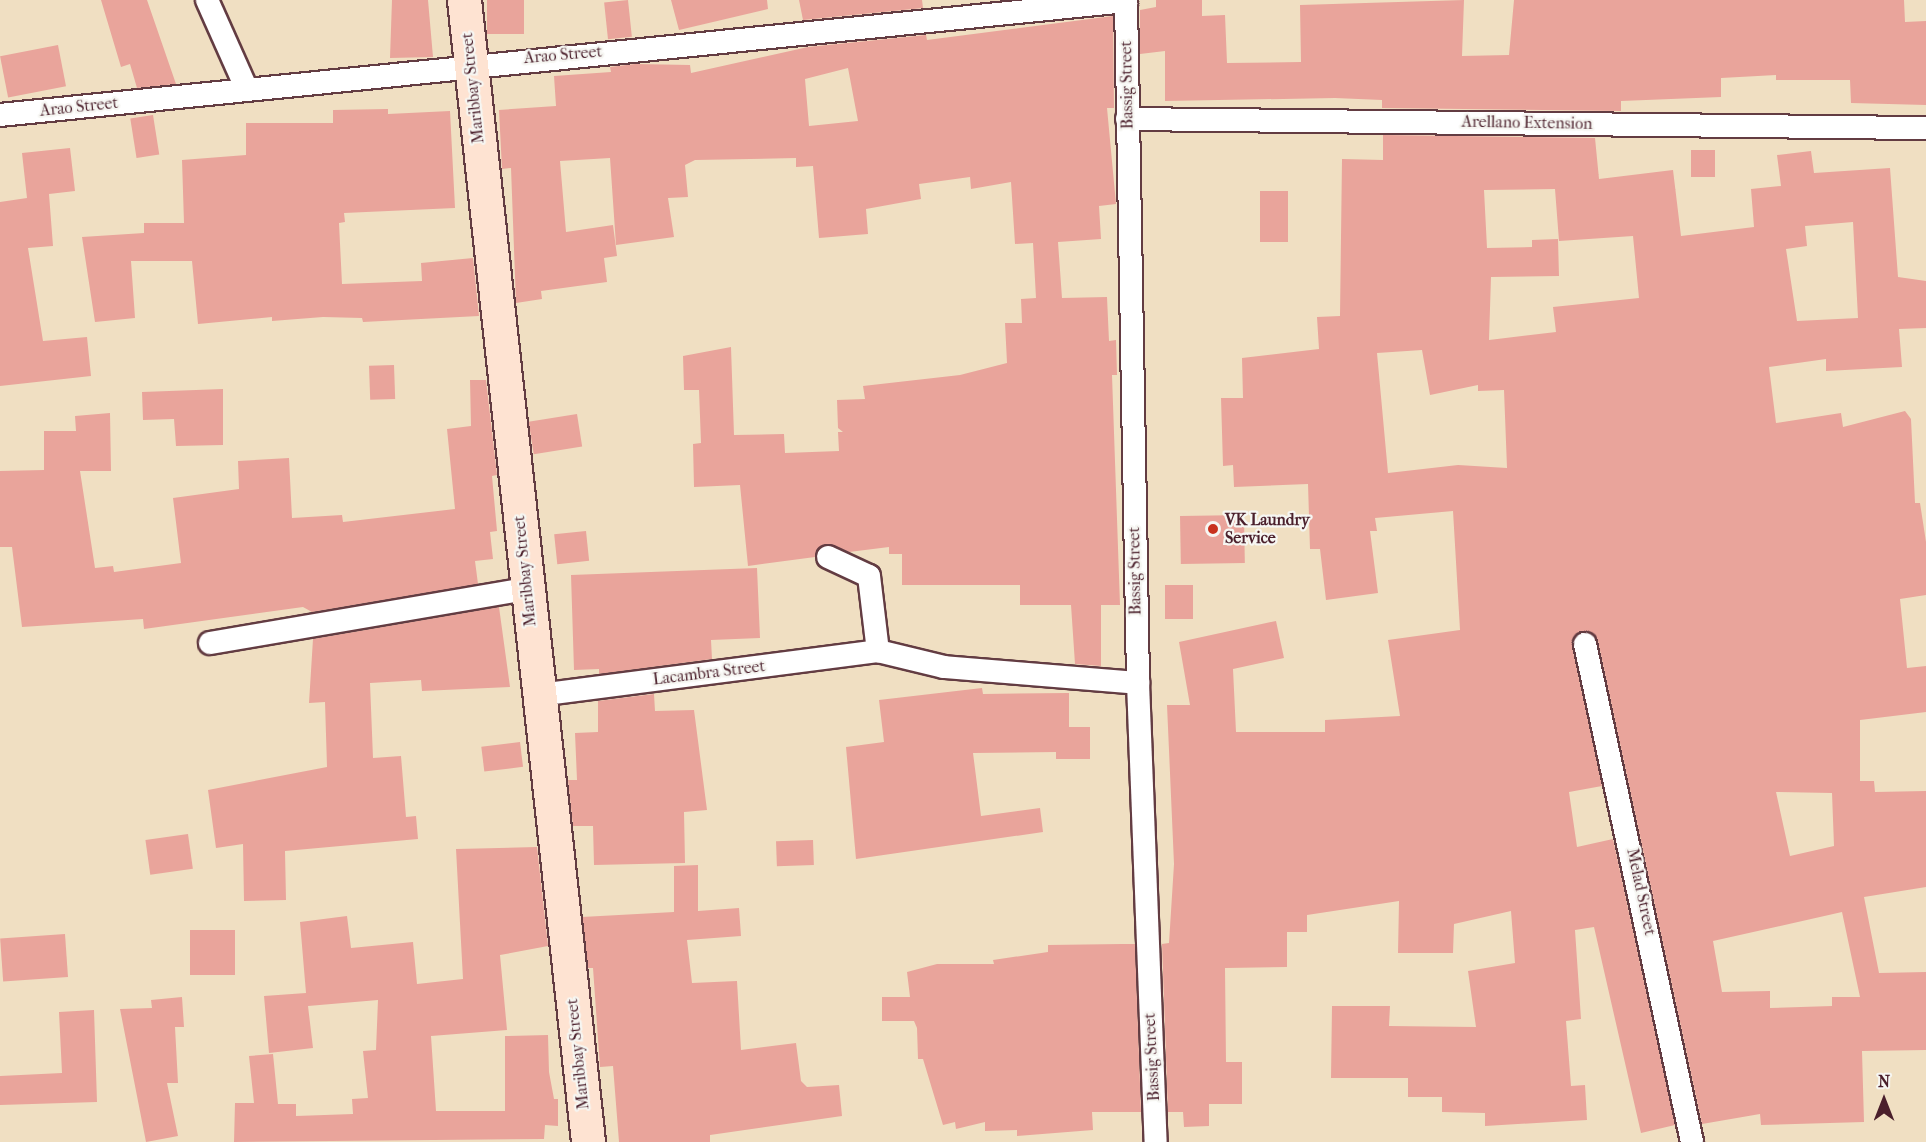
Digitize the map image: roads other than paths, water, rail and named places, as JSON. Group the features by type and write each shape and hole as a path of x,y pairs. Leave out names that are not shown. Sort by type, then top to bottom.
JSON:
{"street":[{"path":"207,0 248,90"},
{"name":"Maribbay Street","path":"464,0 588,1142"},
{"name":"Arao Street","path":"0,116 470,64 1126,0"},
{"name":"Bassig Street","path":"1126,0 1138,683 1156,1142"},
{"name":"Arellano Extension","path":"1127,119 1926,128"},
{"path":"828,557 868,576 878,651"},
{"path":"210,643 527,589"},
{"name":"Melad Street","path":"1585,644 1692,1142"},
{"name":"Lacambra Street","path":"539,695 878,651 944,667 1138,683"}],"place":[{"name":"VK Laundry Service","path":"1213,529"}]}
